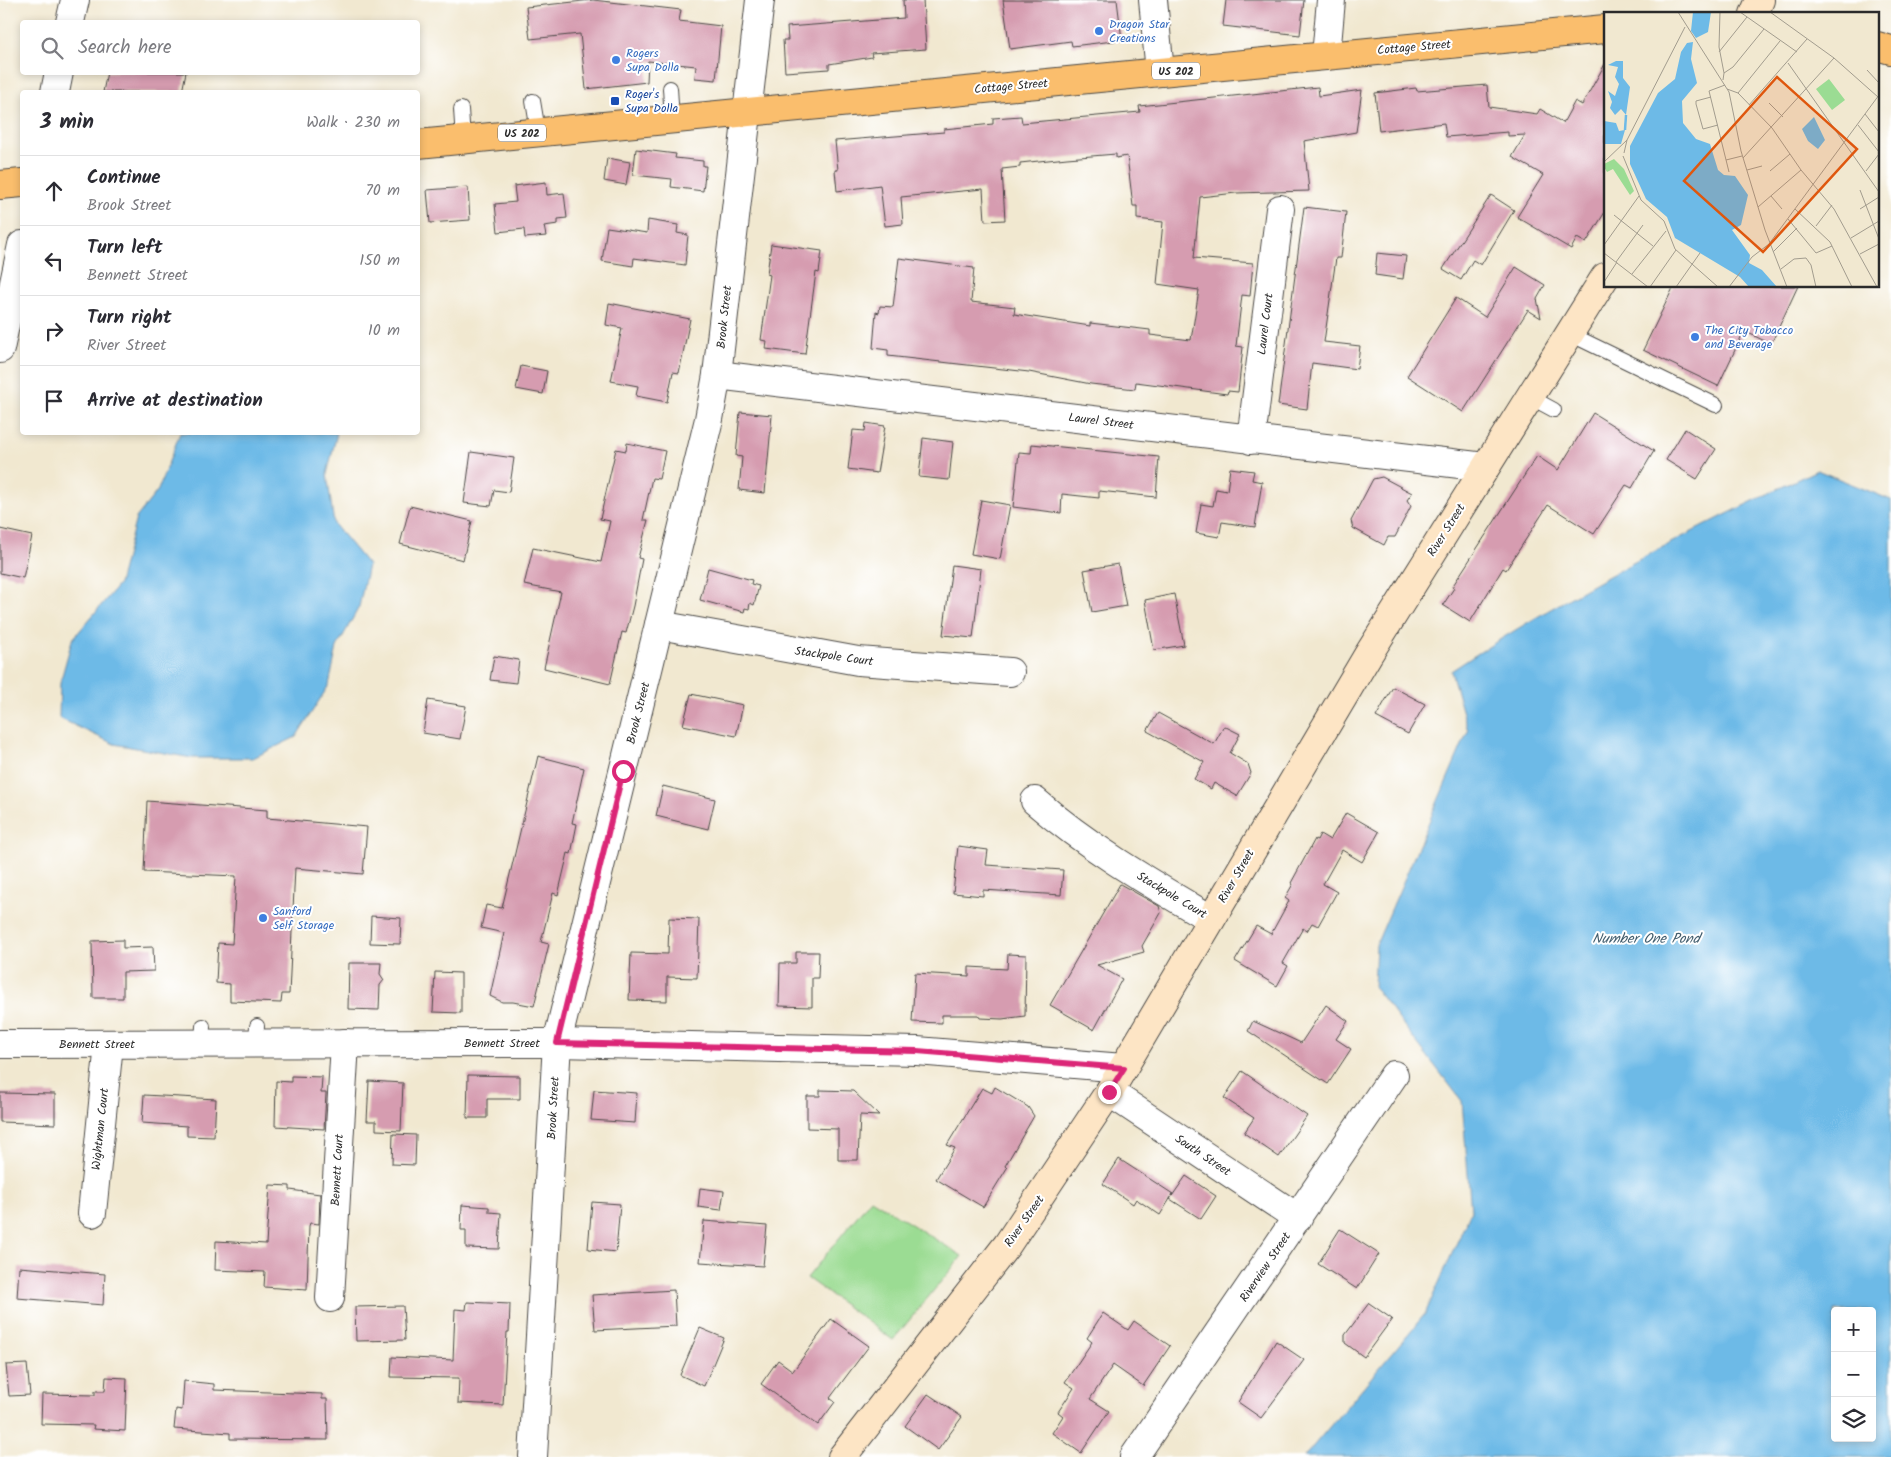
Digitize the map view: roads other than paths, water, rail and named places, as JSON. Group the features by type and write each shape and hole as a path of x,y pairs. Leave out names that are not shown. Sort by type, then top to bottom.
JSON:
{"highway":[{"name":"Cottage Street","path":"420,144 1604,29"},
{"path":"0,185 20,183"}],"street":[{"path":"70,20 75,0"},
{"name":"Brook Street","path":"533,1457 557,1043 698,468 717,375 760,0"},
{"path":"1153,0 1160,72"},
{"path":"1326,56 1332,0"},
{"path":"1755,12 1760,0"},
{"path":"55,90 58,75"},
{"name":"Laurel Court","path":"1251,440 1280,209"},
{"path":"0,350 20,255"},
{"name":"River Street","path":"842,1457 1007,1246 1109,1092 1368,655 1604,280"},
{"name":"Laurel Street","path":"717,375 1485,467"},
{"name":"Stackpole Court","path":"659,626 858,661 1010,672"},
{"name":"Stackpole Court","path":"1035,801 1064,826 1100,852 1212,919"},
{"name":"Bennett Street","path":"0,1044 109,1044 203,1035 303,1034 345,1043 557,1043 917,1051 1124,1068"},
{"name":"Bennett Court","path":"330,1298 345,1043"},
{"name":"Wightman Court","path":"92,1213 109,1044"},
{"name":"Riverview Street","path":"1134,1457 1394,1075"},
{"name":"South Street","path":"1109,1092 1298,1218"}],"lane":[{"path":"670,88 672,119"},
{"path":"533,102 538,131"},
{"path":"461,110 463,139"},
{"path":"1570,334 1716,405"},
{"path":"1530,397 1554,410"}],"water":[{"path":"179,435 337,435 327,474 334,524 368,565 359,607 337,647 329,685 296,737 253,758 192,758 114,744 59,718 60,683 72,640 119,584 136,518 158,490"},
{"name":"Number One Pond","path":"1817,470 1891,500 1891,1457 1304,1457 1425,1314 1471,1211 1462,1101 1374,987 1376,945 1468,731 1451,671 1585,589 1677,540"}],"place":[{"name":"Dragon Star Creations","path":"1099,31"},
{"name":"Rogers Supa Dolla","path":"616,60"},
{"name":"Roger's Supa Dolla","path":"615,101"},
{"name":"The City Tobacco and Beverage","path":"1695,337"},
{"name":"Sanford Self Storage","path":"263,918"}]}
